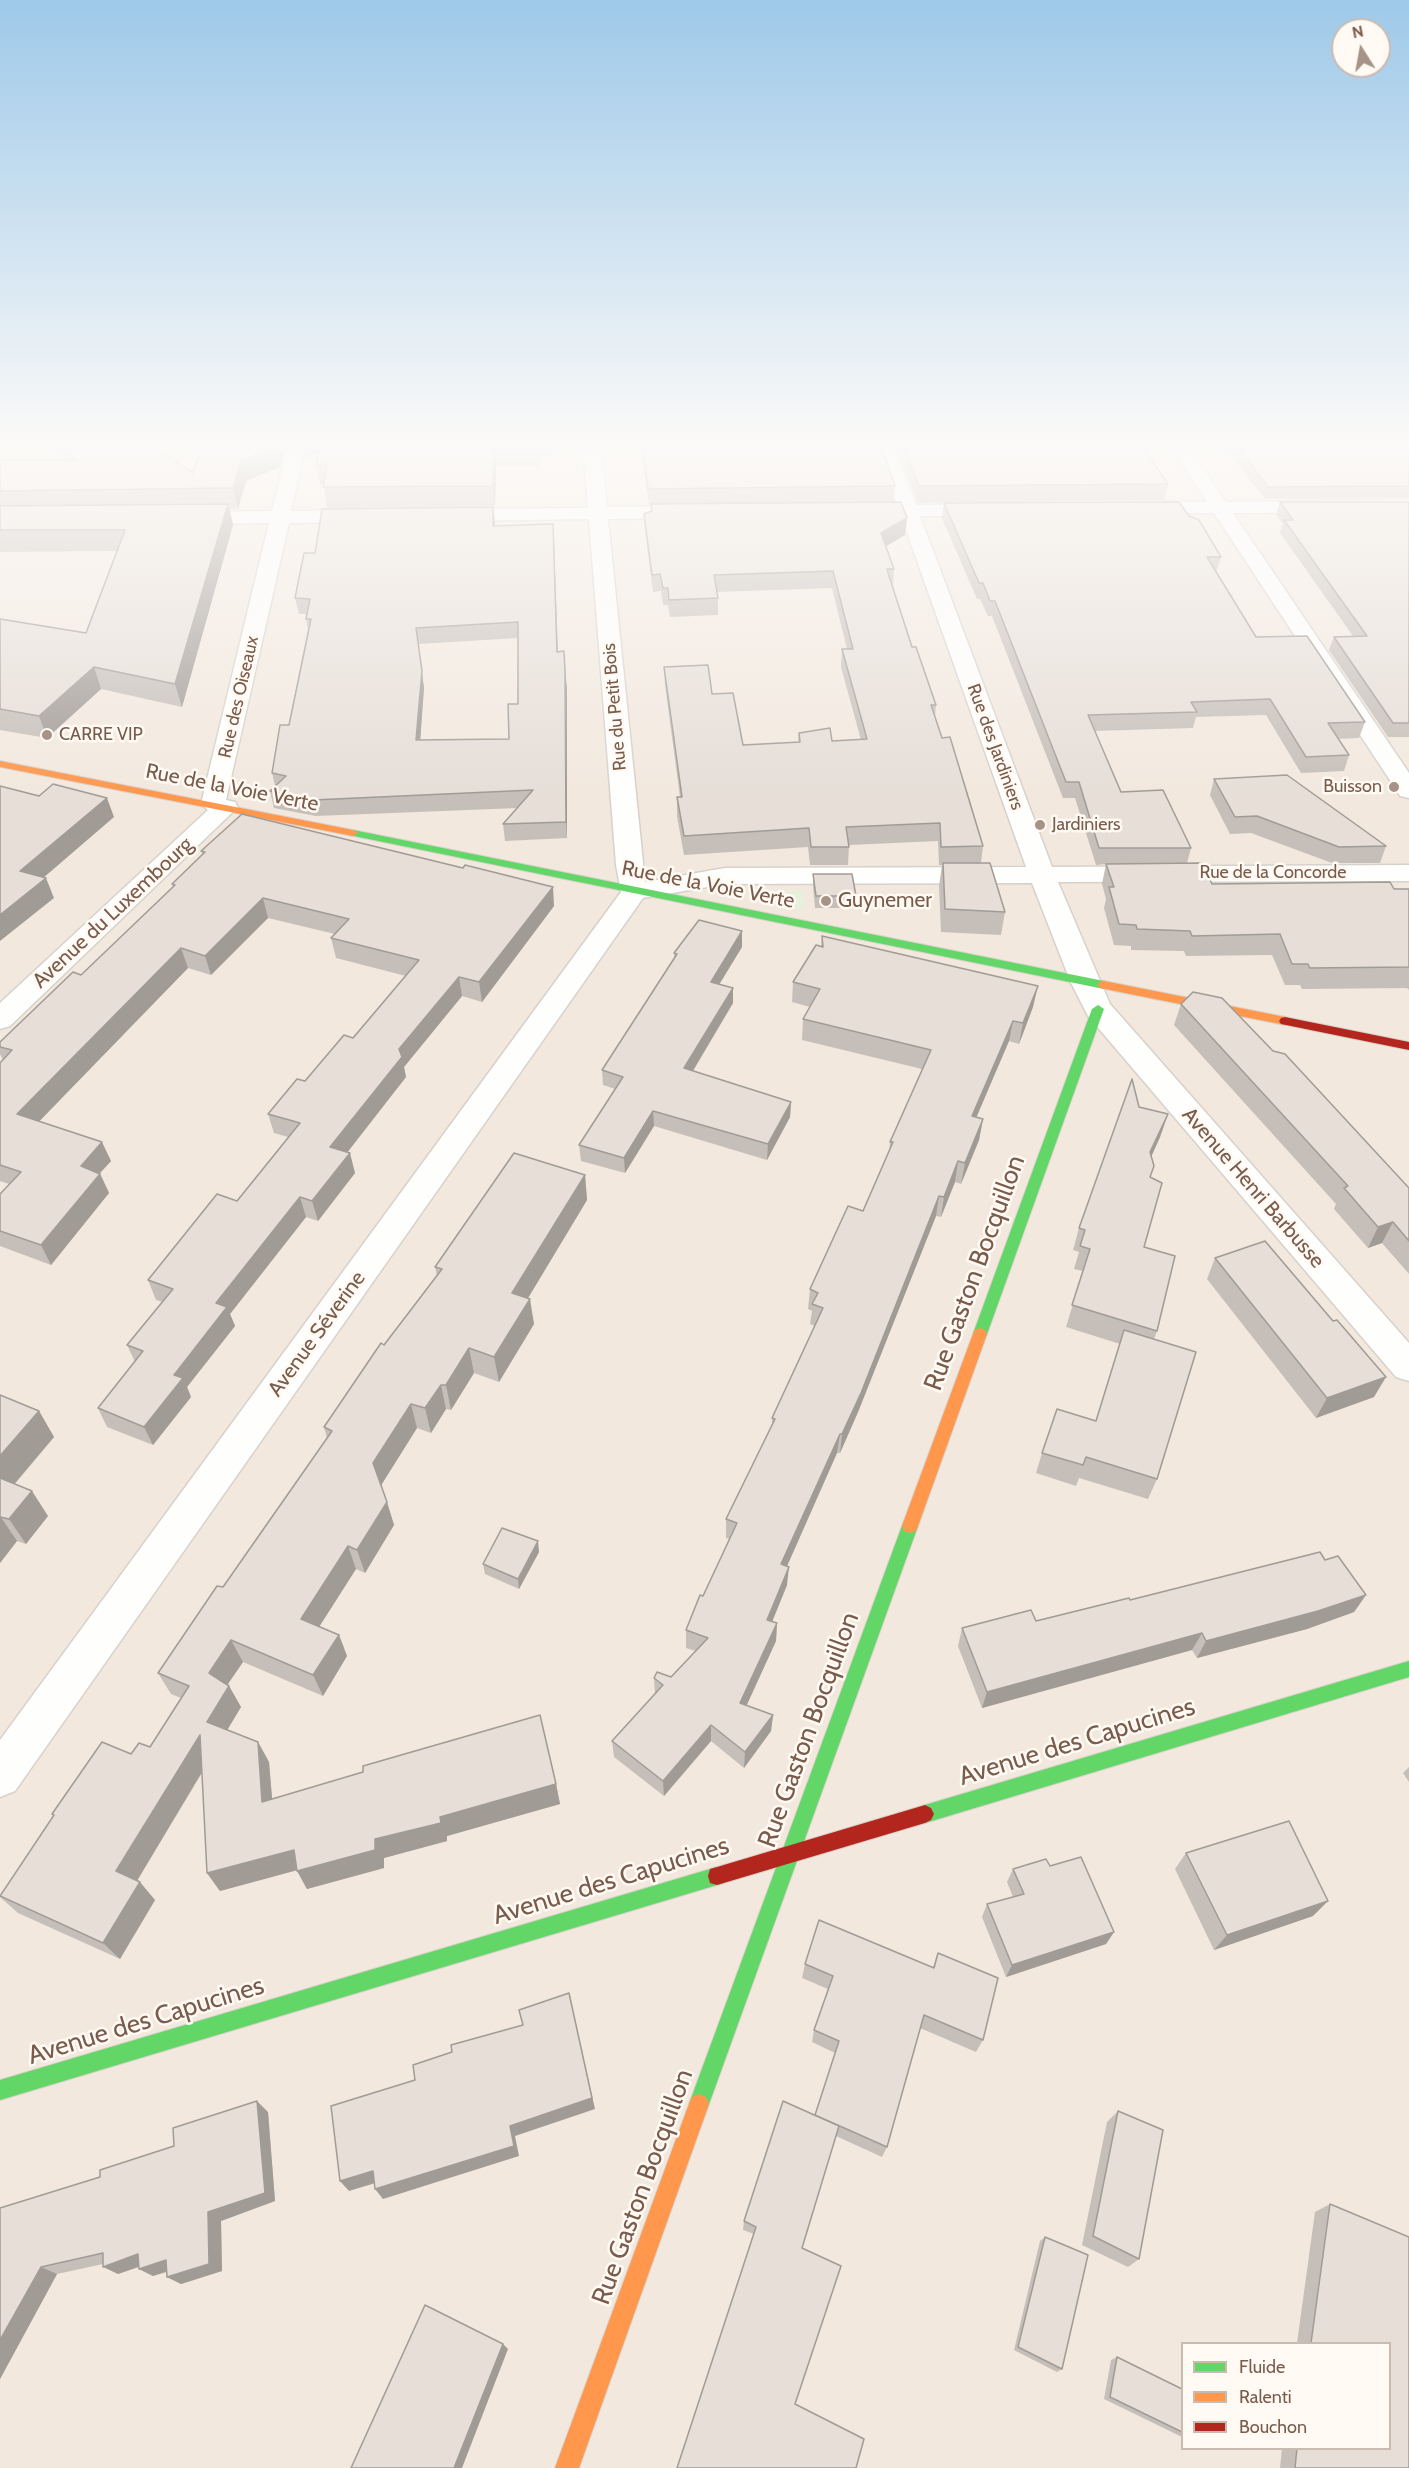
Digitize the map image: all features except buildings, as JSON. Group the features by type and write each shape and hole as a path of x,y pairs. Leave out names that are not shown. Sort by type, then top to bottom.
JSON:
{"street":[{"name":"Rue des Oiseaux","path":"220,805 271,564"},
{"name":"Rue du Petit Bois","path":"603,564 629,865 634,892"},
{"name":"Rue des Jardiniers","path":"928,564 1042,874 1091,996"},
{"path":"1258,564 1409,791"},
{"name":"Rue de la Voie Verte","path":"0,764 220,805 634,892 1091,996 1409,1046"},
{"name":"Avenue du Luxembourg","path":"0,1019 220,805"},
{"name":"Rue de la Concorde","path":"634,892 725,876 1409,873"},
{"name":"Avenue Séverine","path":"0,1776 634,892"},
{"name":"Avenue Henri Barbusse","path":"1091,996 1409,1367"},
{"name":"Rue Gaston Bocquillon","path":"567,2468 789,1853 1091,996"},
{"name":"Avenue des Capucines","path":"0,2090 1409,1669"}],"shaded area":[{"path":"0,564 1409,564 1409,2468 0,2468"}],"green space":[{"path":"760,891 803,891 804,910 758,901"}],"traffic: fast":[{"path":"353,833 1104,985"},
{"path":"980,1334 1098,1009"},
{"path":"699,2104 910,1526"},
{"path":"925,1814 1409,1669"},
{"path":"0,2090 717,1876"}],"traffic: slow":[{"path":"0,764 353,833"},
{"path":"1104,985 1285,1021"},
{"path":"910,1526 980,1334"},
{"path":"567,2468 699,2104"}],"traffic: jam":[{"path":"1285,1021 1409,1046"},
{"path":"717,1876 925,1814"}],"place":[{"name":"CARRE VIP","path":"47,735"},
{"name":"Buisson","path":"1394,787"},
{"name":"Jardiniers","path":"1040,825"},
{"name":"Guynemer","path":"826,901"}]}
